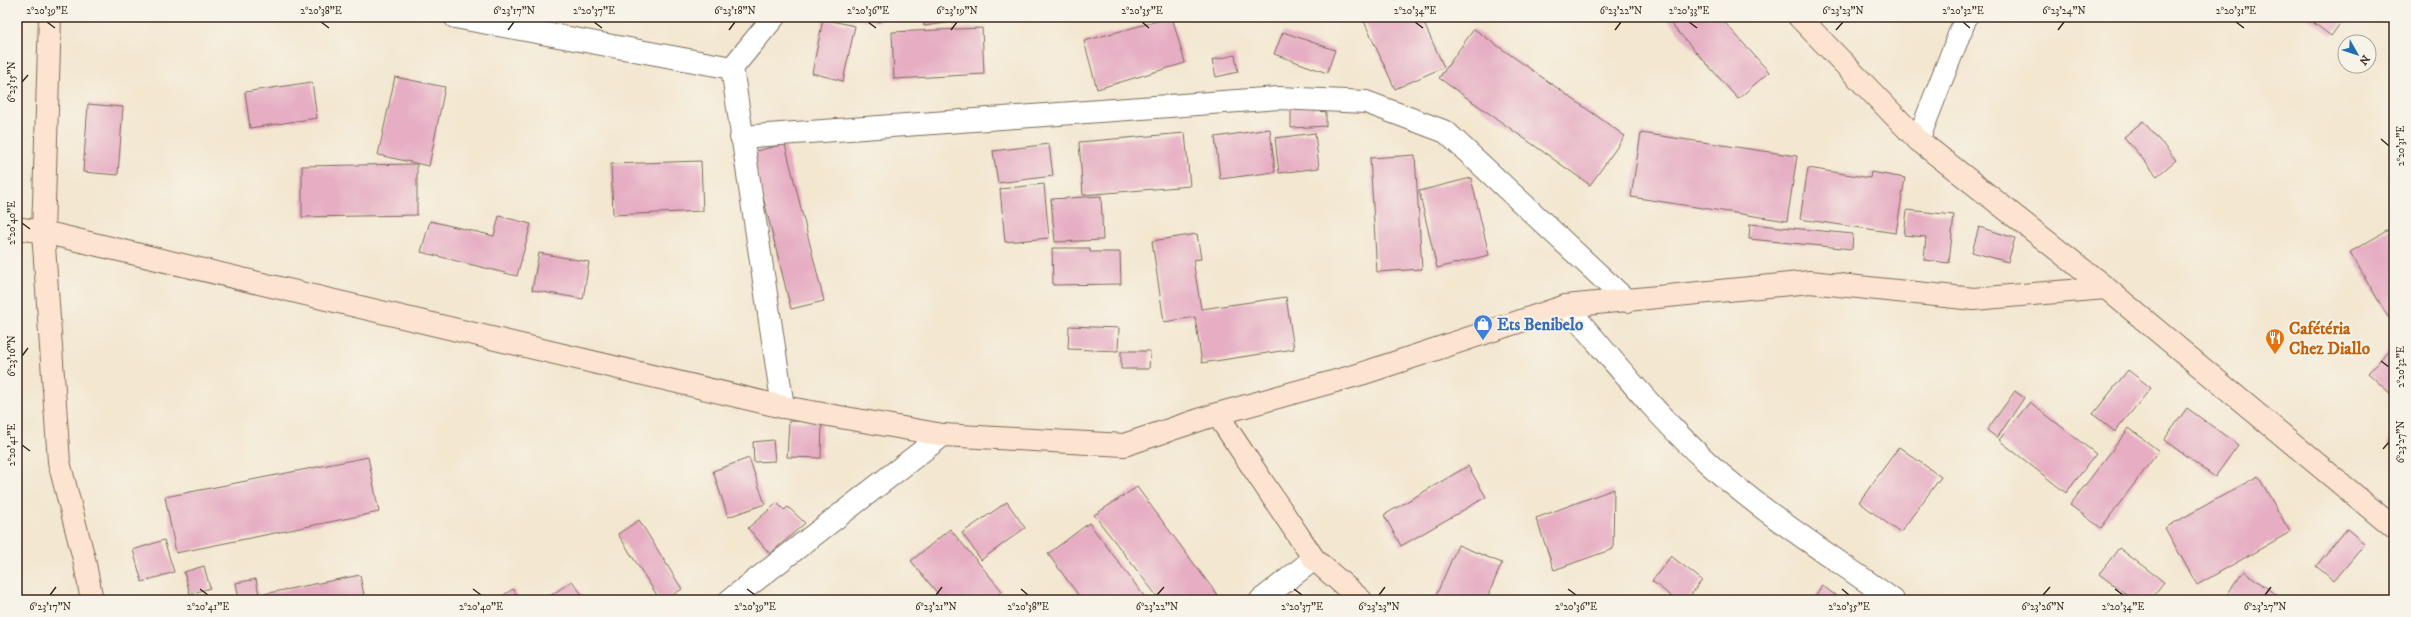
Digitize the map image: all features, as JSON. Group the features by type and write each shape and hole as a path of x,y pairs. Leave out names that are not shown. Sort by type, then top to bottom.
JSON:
{"main road":[{"path":"50,17 43,232 59,462 84,559 92,600"},
{"path":"1800,17 1918,140 2106,288 2394,528"},
{"path":"17,228 43,232 783,407 942,435 1124,445 1217,414 1361,374 1566,306 1810,282 1974,299 2106,288"},
{"path":"1217,414 1314,559 1361,600"}],"street":[{"path":"455,17 487,21 732,68"},
{"path":"774,17 732,68 741,137 783,407"},
{"path":"1918,140 1966,17"},
{"path":"741,137 1279,98 1366,102 1446,132 1627,301"},
{"path":"1566,306 1659,413 1709,463 1762,506 1894,600"},
{"path":"730,600 942,435"},
{"path":"1260,600 1314,559"}],"building":[{"path":"849,17 880,17 880,22 849,19"},
{"path":"923,17 976,17 976,19 924,26"},
{"path":"1172,17 1185,63 1097,89 1084,41"},
{"path":"1362,17 1421,17 1444,67 1395,89"},
{"path":"1665,17 1720,17 1769,72 1738,99"},
{"path":"2306,17 2345,17 2331,36"},
{"path":"823,19 855,26 843,81 812,73"},
{"path":"982,28 984,74 894,79 892,32"},
{"path":"1474,29 1625,136 1590,185 1439,78"},
{"path":"1283,32 1335,50 1327,73 1274,54"},
{"path":"1235,55 1238,72 1216,77 1212,60"},
{"path":"395,77 445,87 429,166 378,155"},
{"path":"312,82 317,118 250,128 245,92"},
{"path":"88,104 123,107 118,175 83,172"},
{"path":"1314,106 1314,111 1326,111 1326,126 1291,128 1291,107"},
{"path":"2143,121 2176,160 2157,176 2124,137"},
{"path":"1270,129 1275,172 1220,179 1215,137"},
{"path":"1185,133 1190,186 1083,195 1079,142"},
{"path":"1315,133 1319,168 1279,173 1275,138"},
{"path":"1641,133 1797,156 1787,221 1631,197"},
{"path":"785,144 824,301 791,309 752,152"},
{"path":"1049,144 1053,176 998,183 993,151"},
{"path":"1415,155 1422,269 1377,272 1370,158"},
{"path":"701,161 703,211 613,215 611,164"},
{"path":"417,164 417,215 302,217 302,166"},
{"path":"1808,168 1870,178 1871,172 1905,178 1896,233 1800,219"},
{"path":"1471,178 1489,255 1437,268 1419,191"},
{"path":"1044,184 1049,238 1005,242 1000,189"},
{"path":"1101,196 1103,240 1055,242 1051,199"},
{"path":"1907,210 1954,215 1949,263 1924,260 1926,237 1904,235"},
{"path":"499,216 531,224 517,276 421,252 430,221 494,236"},
{"path":"1750,224 1853,234 1852,249 1749,239"},
{"path":"1979,227 2015,238 2008,262 1972,252"},
{"path":"2390,229 2394,236 2394,314 2388,317 2350,252"},
{"path":"1197,234 1201,259 1193,260 1201,309 1286,297 1294,349 1202,363 1195,317 1164,322 1152,241"},
{"path":"1052,248 1090,248 1090,252 1120,252 1121,284 1053,285"},
{"path":"539,253 589,262 583,299 532,290"},
{"path":"1069,326 1119,328 1118,351 1068,349"},
{"path":"2394,345 2394,397 2368,373"},
{"path":"1121,351 1150,351 1149,369 1121,369"},
{"path":"2128,370 2151,388 2115,432 2093,414"},
{"path":"2015,391 2024,398 1997,438 1987,430"},
{"path":"2030,402 2096,454 2066,493 1999,440"},
{"path":"2187,408 2238,445 2215,477 2164,440"},
{"path":"789,421 822,422 821,458 787,457"},
{"path":"2129,428 2159,451 2101,528 2070,505"},
{"path":"2394,435 2394,450 2387,443"},
{"path":"773,440 775,461 754,462 753,442"},
{"path":"1899,447 1941,477 1900,533 1859,502"},
{"path":"368,457 379,512 176,553 165,497"},
{"path":"749,458 765,504 728,517 713,471"},
{"path":"1468,466 1486,497 1401,546 1384,515"},
{"path":"2258,476 2290,532 2197,585 2165,528"},
{"path":"1137,487 1221,600 1160,600 1094,515"},
{"path":"1614,489 1613,549 1554,570 1536,518"},
{"path":"1007,502 1025,528 981,560 962,533"},
{"path":"777,503 784,510 788,507 805,523 770,554 748,528"},
{"path":"639,520 682,589 665,600 660,600 618,534"},
{"path":"1089,523 1147,600 1082,600 1048,554"},
{"path":"950,529 1002,591 992,600 943,600 911,561"},
{"path":"2347,529 2365,544 2334,581 2316,566"},
{"path":"164,540 174,572 142,582 133,550"},
{"path":"1458,545 1502,563 1486,600 1434,600"},
{"path":"2119,548 2164,582 2150,600 2134,600 2099,574"},
{"path":"1671,556 1702,580 1687,600 1676,600 1652,581"},
{"path":"204,566 210,588 190,594 184,572"},
{"path":"2244,571 2283,600 2223,600"},
{"path":"360,575 365,600 239,600 236,583 256,579 259,595"},
{"path":"572,581 586,600 544,600"},
{"path":"1822,585 1841,600 1813,600"},
{"path":"513,589 520,600 496,600"}],"place":[{"name":"Ets Benibelo","path":"1483,341"},
{"name":"Cafétéria Chez Diallo","path":"2275,355"}]}
